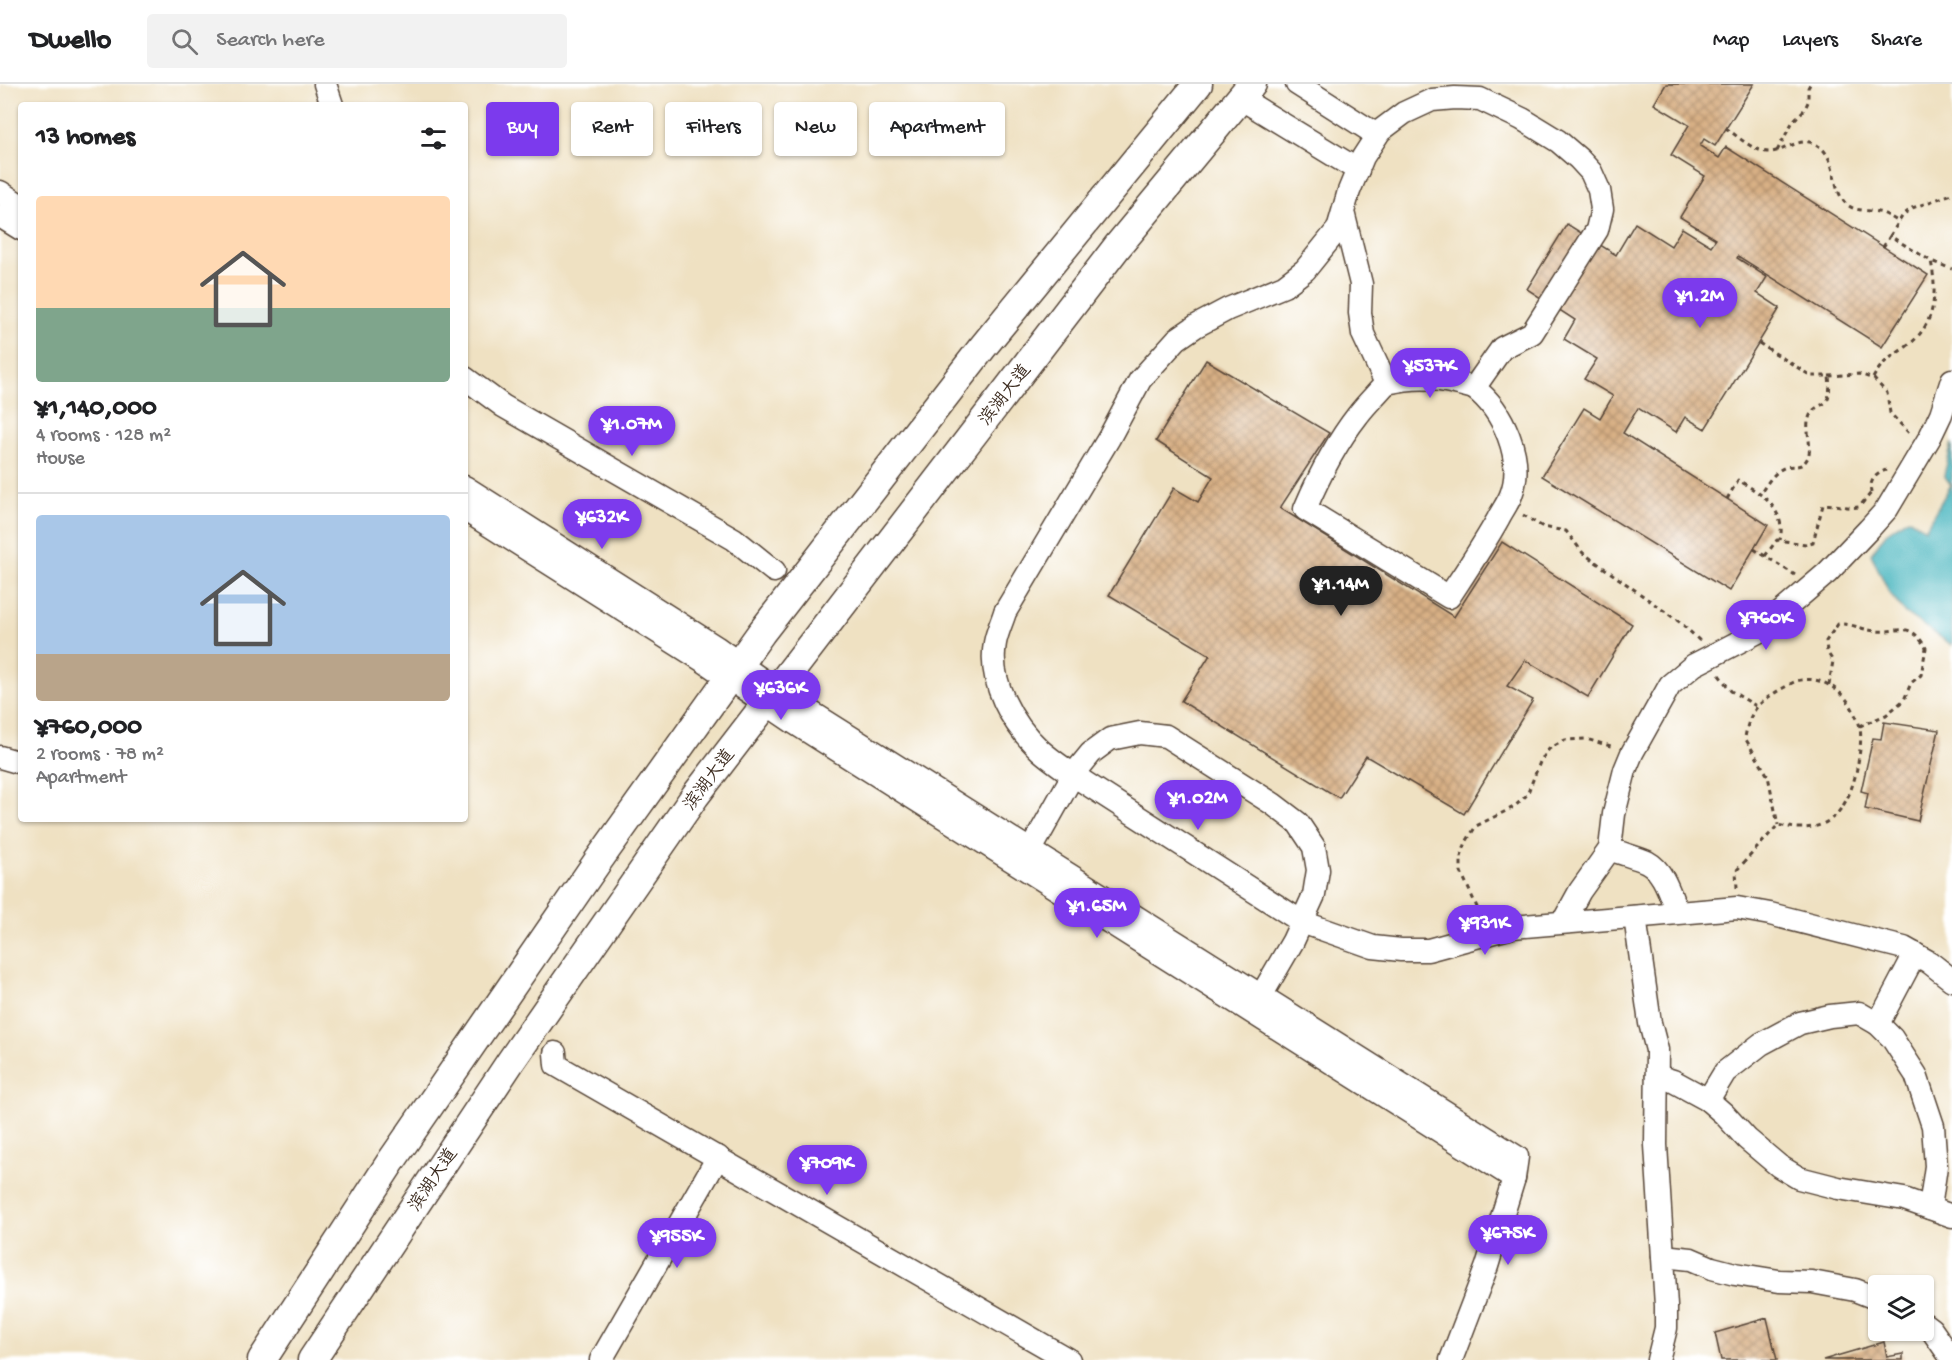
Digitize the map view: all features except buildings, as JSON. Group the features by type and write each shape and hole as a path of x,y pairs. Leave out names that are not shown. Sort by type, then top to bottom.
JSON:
{"main road":[{"path":"262,1360 390,1163 598,861 734,671 982,348 1198,84"},
{"name":"滨湖大道","path":"312,1360 511,1061 695,796 1117,247 1246,91"}],"street":[{"path":"325,84 331,102"},
{"path":"1297,84 1377,135"},
{"path":"1246,91 1358,170"},
{"path":"1474,388 1502,348 1532,333 1597,230 1602,210 1599,190 1591,172 1580,159 1558,141 1522,119 1485,91 1455,98 1432,100 1404,113 1377,135 1363,157 1349,191 1344,216 1338,229 1305,270 1284,286 1228,309 1176,339 1140,380 1109,438 1005,612 995,644 995,670 1002,697 1011,716 1034,743 1073,775 1302,922 1373,947 1428,950 1513,927 1737,908 1770,914 1904,948 1929,962 1952,980"},
{"path":"0,192 18,204"},
{"path":"0,216 18,228"},
{"path":"1344,216 1361,284 1362,334 1386,383"},
{"path":"1413,377 1438,379 1474,388 1482,394 1495,411 1513,449 1515,471 1512,495 1449,597 1305,509 1316,482 1344,435 1358,414 1386,383 1413,377"},
{"path":"468,380 504,406 734,539 774,571"},
{"path":"1563,922 1580,891 1610,849 1614,814 1625,770 1670,685 1694,665 1758,632 1812,586 1869,529 1889,505 1924,446 1941,414 1952,380"},
{"path":"468,490 771,697 1515,1168 1476,1297 1451,1360"},
{"path":"468,512 705,662 734,671"},
{"path":"1026,858 1073,775 1090,753 1110,739 1140,733 1166,736 1273,804 1298,823 1314,846 1318,870 1314,895 1293,941 1257,1004"},
{"path":"0,757 18,762"},
{"path":"1610,849 1648,863 1655,869 1661,875 1677,912"},
{"path":"1635,917 1650,1023 1657,1050 1656,1144 1666,1328 1658,1360"},
{"path":"1878,1024 1915,954"},
{"path":"1708,1100 1725,1072 1761,1044 1800,1023 1830,1016 1859,1013 1878,1024 1892,1038 1916,1075 1933,1126 1936,1166 1930,1208"},
{"path":"555,1053 556,1065 1069,1360"},
{"path":"1656,1076 1673,1081 1708,1100 1747,1140 1798,1178 1838,1188 1904,1199 1952,1216"},
{"path":"601,1360 718,1157"},
{"path":"1663,1256 1691,1259 1735,1274 1779,1281 1812,1282 1855,1290 1868,1295"},
{"path":"1934,1333 1952,1359"}],"path":[{"path":"1777,151 1793,121 1808,102 1810,84"},
{"path":"1726,128 1763,151 1777,151 1802,142 1813,143 1822,148 1828,158 1840,196 1847,205 1854,210 1878,212 1899,222"},
{"path":"1883,247 1903,215 1912,208 1952,194"},
{"path":"1890,236 1931,261 1952,269"},
{"path":"1873,378 1884,361 1912,342 1922,332 1929,319 1933,307 1935,283 1931,261"},
{"path":"1758,343 1811,376 1859,374 1873,378 1887,393 1890,413 1924,446"},
{"path":"1760,494 1778,472 1786,467 1800,466 1805,462 1809,447 1808,419 1812,411 1828,401 1831,392 1830,376"},
{"path":"1726,499 1738,480 1760,494 1773,505 1777,513 1782,531 1780,540"},
{"path":"1765,556 1777,540 1806,544 1813,542 1823,506 1830,504 1859,507 1870,493 1889,505"},
{"path":"1506,504 1543,527 1566,531 1583,553 1681,623 1698,637 1727,686 1741,699 1756,706"},
{"path":"1754,549 1812,586"},
{"path":"1829,685 1833,661 1827,652 1826,641 1838,624 1849,623 1876,631 1905,629 1919,637 1926,648 1921,675 1911,683 1904,700 1896,707 1886,715 1860,726"},
{"path":"1798,680 1813,680 1829,685 1841,692 1847,699 1860,726 1858,763 1851,792 1844,806 1833,819 1818,826 1798,828 1778,825 1768,776 1745,738 1747,722 1756,706 1769,696 1798,680"},
{"path":"1490,933 1461,872 1461,857 1466,842 1476,826 1514,807 1527,795 1540,762 1550,749 1565,740 1586,739 1632,753"},
{"path":"1737,908 1736,871 1778,825"}],"water":[{"path":"1952,443 1952,645 1905,613 1890,594 1871,554 1886,533 1908,518 1925,529 1951,485 1944,475"}]}
